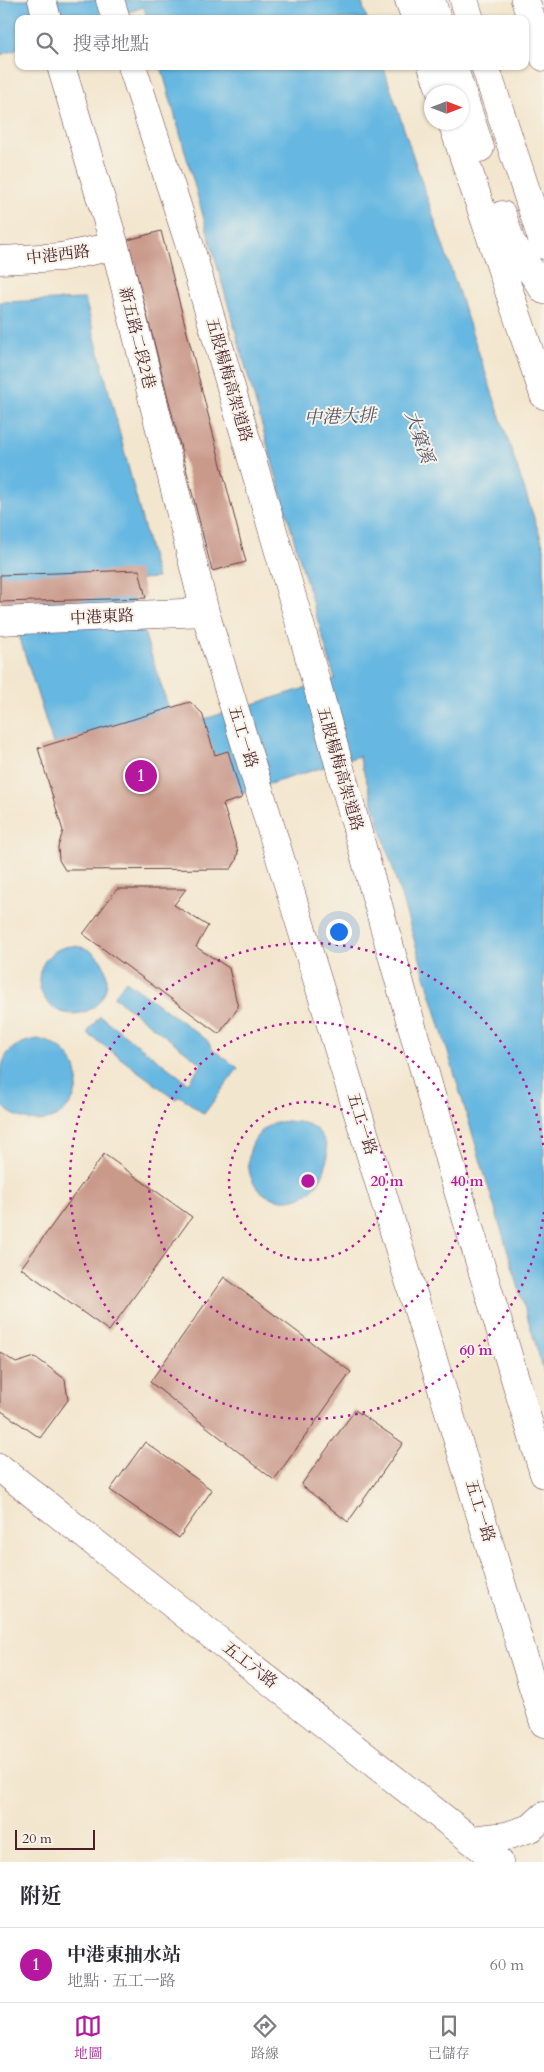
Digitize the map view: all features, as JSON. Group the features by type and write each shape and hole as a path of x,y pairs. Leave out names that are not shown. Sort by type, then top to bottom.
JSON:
{"main road":[{"path":"42,0 46,15"},
{"path":"110,0 115,15"},
{"path":"409,0 415,15"},
{"path":"431,0 436,15"},
{"path":"464,0 469,15"},
{"path":"525,0 544,57"},
{"name":"新五路二段2巷","path":"62,70 115,246 204,612"},
{"name":"五股楊梅高架道路","path":"133,70 190,250 300,627 453,1174 544,1474"},
{"path":"433,70 439,85"},
{"path":"454,70 511,242 544,290"},
{"path":"486,70 544,246"},
{"path":"455,130 544,395"},
{"name":"中港西路","path":"0,260 61,257 115,246"},
{"name":"中港東路","path":"0,621 204,612"},
{"name":"五工一路","path":"204,612 544,1723"},
{"name":"五工六路","path":"0,1468 500,1862"},
{"path":"472,1840 506,1836 532,1828 544,1816"}],"water":[{"path":"0,0 361,0 366,15 146,15 144,7 120,15 15,15 15,50 0,55"},
{"path":"162,70 384,70 544,548 544,1372 359,756 84,842 3,585 0,585 0,302 85,299 157,578 127,580 175,728 335,679"},
{"path":"73,946 86,949 97,956 104,967 107,980 104,993 97,1004 86,1011 73,1014 60,1011 49,1004 42,993 39,980 42,967 49,956 60,949"},
{"path":"126,981 207,1040 212,1049 238,1068 204,1114 180,1096 175,1099 87,1033 100,1016 188,1083 202,1064 114,997"},
{"path":"38,1039 59,1047 72,1060 77,1076 76,1092 69,1106 56,1116 40,1121 13,1114 5,1108 0,1100 2,1066 9,1051 25,1042"},
{"path":"287,1121 304,1123 315,1128 326,1145 327,1155 323,1175 311,1191 303,1196 283,1200 269,1197 259,1189 252,1179 249,1155 253,1143 261,1132 272,1124"}],"building":[{"path":"161,231 246,562 212,571 128,240"},
{"path":"139,570 146,598 0,602 0,575"},
{"path":"190,702 202,713 215,755 228,751 242,798 223,804 238,852 236,861 231,869 65,870 59,860 58,847 63,831 38,748"},
{"path":"117,889 186,889 174,905 208,926 196,947 229,968 238,1008 219,1034 83,934"},
{"path":"104,1154 192,1217 109,1331 21,1268"},
{"path":"224,1277 351,1372 274,1480 150,1382"},
{"path":"0,1352 16,1363 35,1357 65,1379 68,1400 40,1438 0,1410"},
{"path":"355,1410 403,1443 348,1522 301,1485"},
{"path":"145,1442 212,1490 179,1538 110,1490"}],"place":[{"name":"中港東抽水站","path":"141,776"}],"water label":[{"name":"中港大排","path":"340,417"},
{"name":"大窠溪","path":"419,437"}]}
